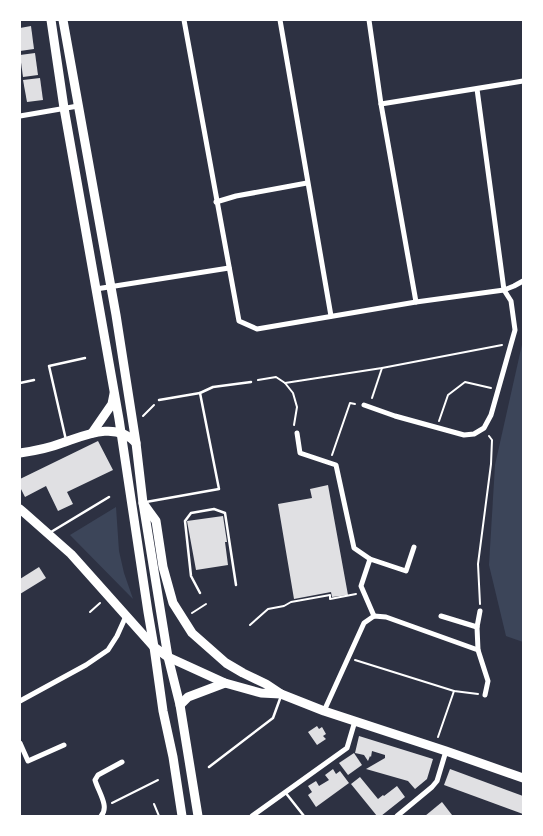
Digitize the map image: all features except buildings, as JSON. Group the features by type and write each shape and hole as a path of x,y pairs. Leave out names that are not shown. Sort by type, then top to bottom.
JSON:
{"main road":[{"path":"50,20 121,433 163,711 173,757 182,816"},
{"path":"63,20 116,315 136,443 143,503 168,657 180,705 198,816"},
{"path":"92,433 112,404 114,394"},
{"path":"20,453 105,431 121,433 130,437 136,443"},
{"path":"143,503 156,520 163,567 173,603 192,633 226,663 281,694 324,712 523,778"},
{"path":"20,509 71,554 154,647 168,657 225,683 261,693 281,694"},
{"path":"180,705 188,697 225,683"}],"street":[{"path":"184,20 239,321 257,329 416,302 504,290 523,280"},
{"path":"280,20 331,316"},
{"path":"368,20 416,302"},
{"path":"381,104 523,81"},
{"path":"367,405 395,416 464,435 474,434 484,428 491,415 515,330 512,301 504,290 477,89"},
{"path":"20,116 78,106"},
{"path":"216,202 236,196 307,182"},
{"path":"96,289 229,268"},
{"path":"297,433 300,453 336,465 354,548 370,559 406,571 414,547"},
{"path":"370,559 361,586 374,616"},
{"path":"480,612 477,627 478,650 488,681 485,695"},
{"path":"20,701 86,665 108,650 118,636 126,616"},
{"path":"324,712 364,623 374,616 386,617 478,650"},
{"path":"441,616 477,627"},
{"path":"252,816 347,748 355,721"},
{"path":"20,743 28,761 64,745"},
{"path":"396,816 437,781 446,751"},
{"path":"101,816 104,813 105,806 95,780 98,775 122,762"}],"lane":[{"path":"66,442 49,366 85,358"},
{"path":"20,383 34,380"},
{"path":"159,400 200,394 213,387 251,382"},
{"path":"143,503 219,489 200,394"},
{"path":"49,534 109,497"},
{"path":"200,593 192,576 188,550 185,521 191,513 214,509 225,513 236,585"},
{"path":"208,767 273,718 281,694"},
{"path":"285,792 304,816"}],"path":[{"path":"285,383 382,368 510,344"},
{"path":"330,462 350,403 367,405 382,368"},
{"path":"251,382 276,377 285,383 293,393 297,407 293,430 297,433"},
{"path":"436,428 448,395 465,382 498,390"},
{"path":"143,416 159,400"},
{"path":"480,612 478,564 492,440 484,428"},
{"path":"250,625 268,609 284,606 291,602 330,596 330,599 364,592"},
{"path":"90,612 100,603"},
{"path":"192,613 206,604"},
{"path":"348,658 454,690 485,695"},
{"path":"432,735 438,737 454,690"},
{"path":"105,806 158,780"},
{"path":"154,804 159,816"}],"shaded area":[{"path":"523,340 523,642 506,636 489,565 495,465"},
{"path":"116,507 119,551 133,599 70,535"}]}
